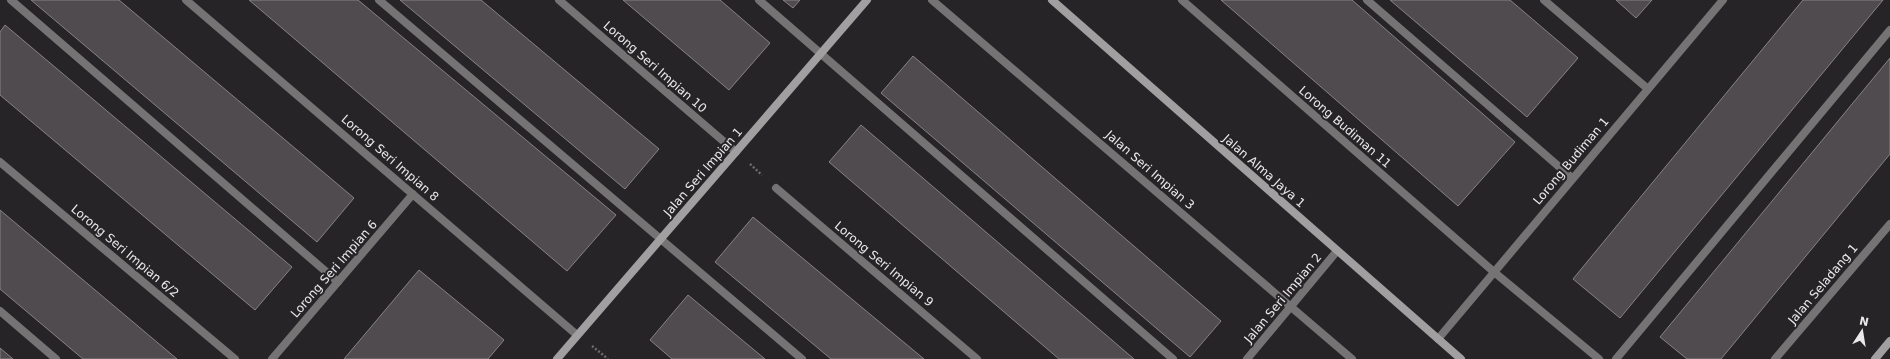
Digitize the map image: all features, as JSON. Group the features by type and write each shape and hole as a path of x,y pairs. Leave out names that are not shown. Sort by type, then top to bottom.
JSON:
{"street":[{"path":"11,0 338,282"},
{"name":"Lorong Seri Impian 8","path":"186,0 578,335"},
{"path":"379,0 802,359"},
{"name":"Lorong Seri Impian 10","path":"559,0 736,152"},
{"path":"759,0 1172,359"},
{"name":"Jalan Seri Impian 1","path":"557,359 867,0"},
{"name":"Jalan Seri Impian 3","path":"932,0 1352,359"},
{"name":"Jalan Alma Jaya 1","path":"1052,0 1337,252 1461,359"},
{"name":"Lorong Budiman 11","path":"1182,0 1494,272"},
{"path":"1367,0 1572,178"},
{"name":"Lorong Budiman 1","path":"1438,339 1723,0"},
{"path":"1550,2 1648,89"},
{"path":"1616,359 1890,30"},
{"name":"Lorong Seri Impian 6/2","path":"0,162 235,359"},
{"name":"Lorong Seri Impian 9","path":"776,188 977,359"},
{"name":"Lorong Seri Impian 6","path":"272,359 413,194"},
{"name":"Jalan Seladang 1","path":"1775,359 1890,224"},
{"name":"Jalan Seri Impian 2","path":"1247,359 1337,252"},
{"path":"1494,272 1599,359"},
{"path":"0,311 56,359"},
{"path":"1875,359 1890,341"}],"path":[{"path":"736,152 776,188"}],"building":[{"path":"31,0 119,0 354,198 317,242"},
{"path":"249,0 358,0 616,215 567,271"},
{"path":"400,0 481,0 659,149 625,189"},
{"path":"623,0 720,0 770,43 729,90"},
{"path":"783,0 800,0 793,8"},
{"path":"1221,0 1352,0 1515,142 1458,206"},
{"path":"1390,0 1510,0 1578,58 1527,117"},
{"path":"1616,0 1652,0 1636,18"},
{"path":"1803,0 1883,0 1620,318 1573,279"},
{"path":"5,25 292,267 255,310 0,95 0,32"},
{"path":"913,56 1221,321 1190,357 881,93"},
{"path":"1890,58 1890,154 1721,359 1687,359 1660,337"},
{"path":"861,125 1134,359 1059,359 829,162"},
{"path":"0,210 177,359 83,359 0,289"},
{"path":"753,217 924,359 831,359 715,262"},
{"path":"419,270 504,340 488,359 344,359"},
{"path":"688,295 765,359 672,359 650,340"},
{"path":"0,348 13,359 0,359"}]}
